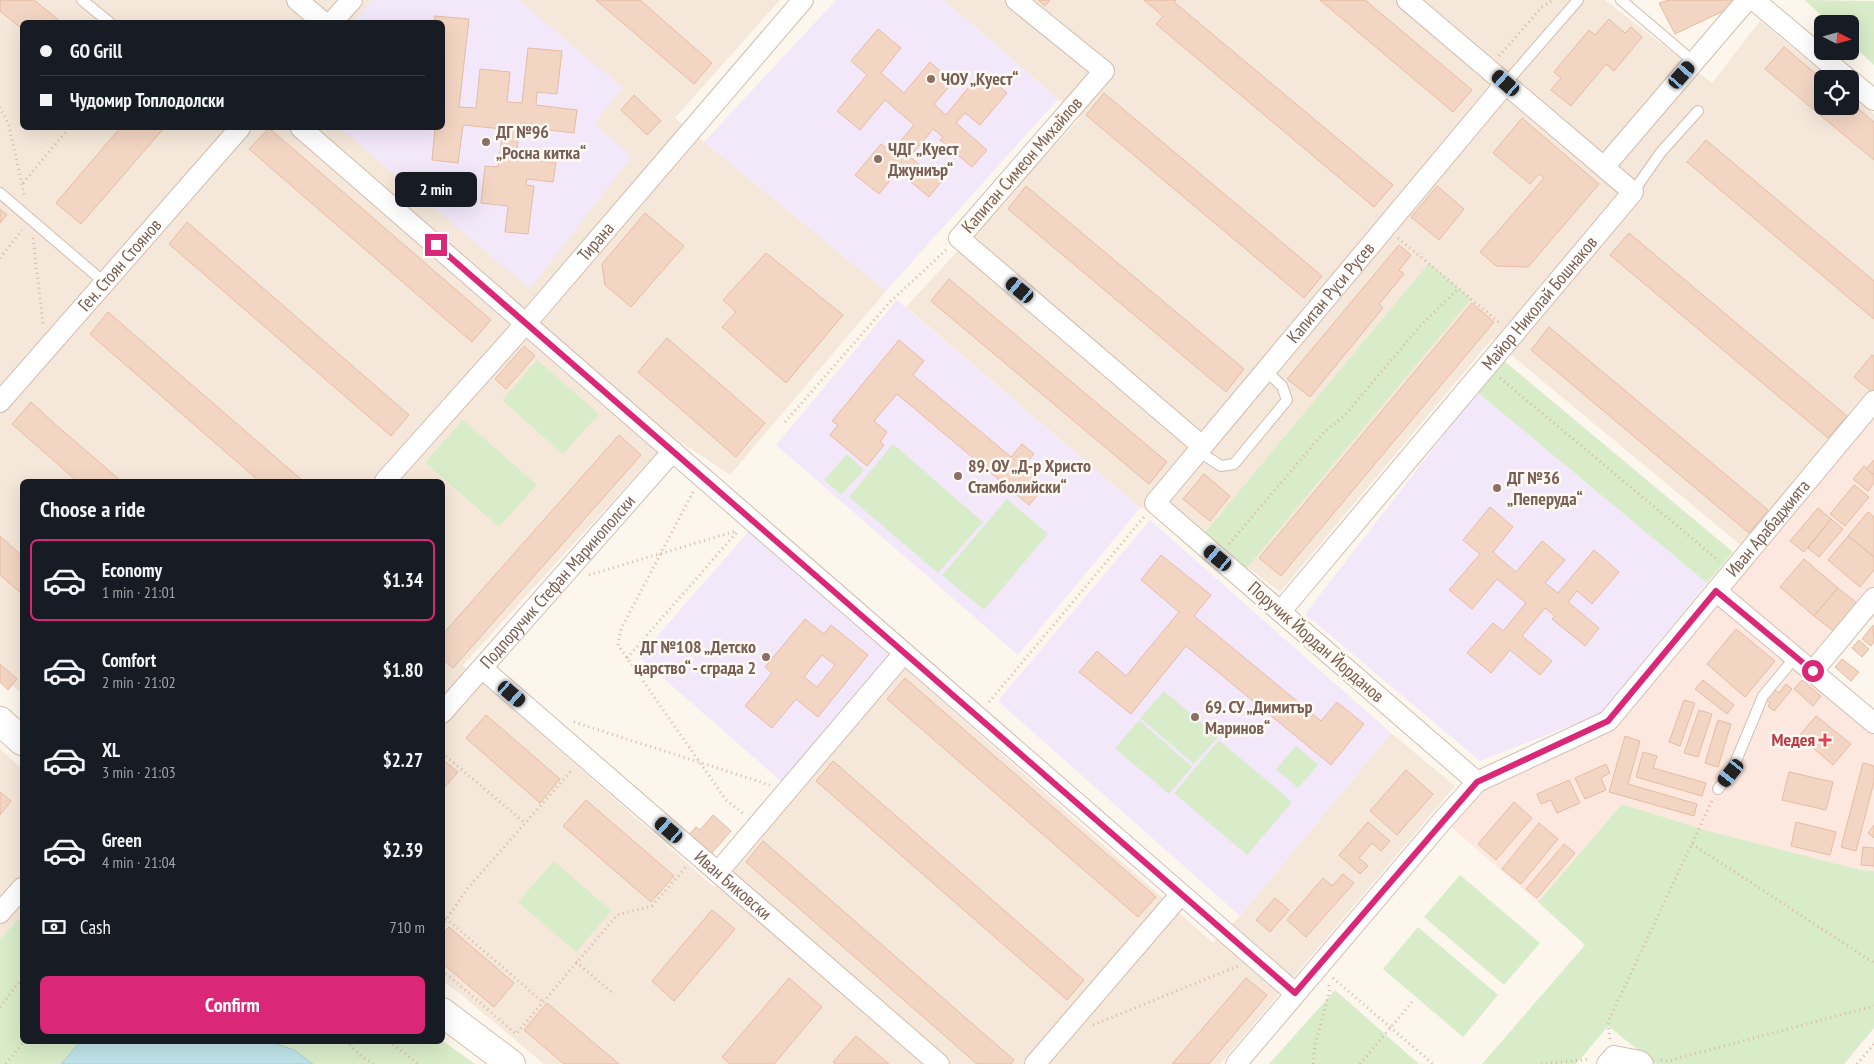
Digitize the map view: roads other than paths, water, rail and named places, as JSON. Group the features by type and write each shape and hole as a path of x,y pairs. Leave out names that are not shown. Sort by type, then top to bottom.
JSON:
{"street":[{"path":"297,0 322,20"},
{"path":"334,20 352,0"},
{"name":"Тирана","path":"387,479 525,323 803,0"},
{"name":"Капитан Симеон Михайлов","path":"1016,0 1104,71 959,238 1200,449"},
{"path":"1407,0 1633,192"},
{"path":"1604,167 1747,0"},
{"path":"1754,0 1837,70"},
{"name":"Капитан Руси Русев","path":"1155,503 1506,83"},
{"path":"1859,88 1874,100"},
{"name":"Ген. Стоян Стоянов","path":"0,402 104,283 233,130"},
{"path":"303,130 1295,993"},
{"name":"Майор Николай Бошнаков","path":"1281,612 1633,192"},
{"name":"Иван Арабаджията","path":"1236,1064 1477,782 1608,721 1874,401"},
{"name":"Подпоручик Стефан Маринополски","path":"445,710 672,451"},
{"name":"Поручик Йордан Йорданов","path":"1155,503 1477,782"},
{"path":"1716,591 1874,723"},
{"path":"1813,671 1874,598"},
{"path":"718,872 904,653"},
{"name":"Иван Биковски","path":"482,668 939,1064"},
{"path":"0,721 20,739"},
{"path":"0,913 20,890"},
{"path":"1035,1064 1181,894"},
{"path":"445,1014 511,1064"},
{"path":"1610,1060 1651,1062"}],"lane":[{"path":"82,0 107,20"},
{"path":"1506,83 1578,0"},
{"path":"1621,0 1694,62"},
{"path":"1633,192 1661,152 1698,111"},
{"path":"0,194 104,283"},
{"path":"1200,449 1221,466 1234,464 1249,447 1287,400 1282,386 1266,371"},
{"path":"1718,789 1731,773 1763,696 1796,656"}],"water":[{"path":"78,1044 276,1044 294,1050 313,1064 61,1064"}],"place":[{"name":"ЧОУ „Куест“","path":"931,79"},
{"name":"ДГ №96 „Росна китка“","path":"486,142"},
{"name":"ЧДГ „Куест Джуниър“","path":"878,159"},
{"name":"89. ОУ „Д-р Христо Стамболийски“","path":"958,476"},
{"name":"ДГ №36 „Пеперуда“","path":"1497,488"},
{"name":"ДГ №108 „Детско царство“ - сграда 2","path":"766,657"},
{"name":"69. СУ „Димитър Маринов“","path":"1195,717"},
{"name":"Медея","path":"1825,740"}]}
